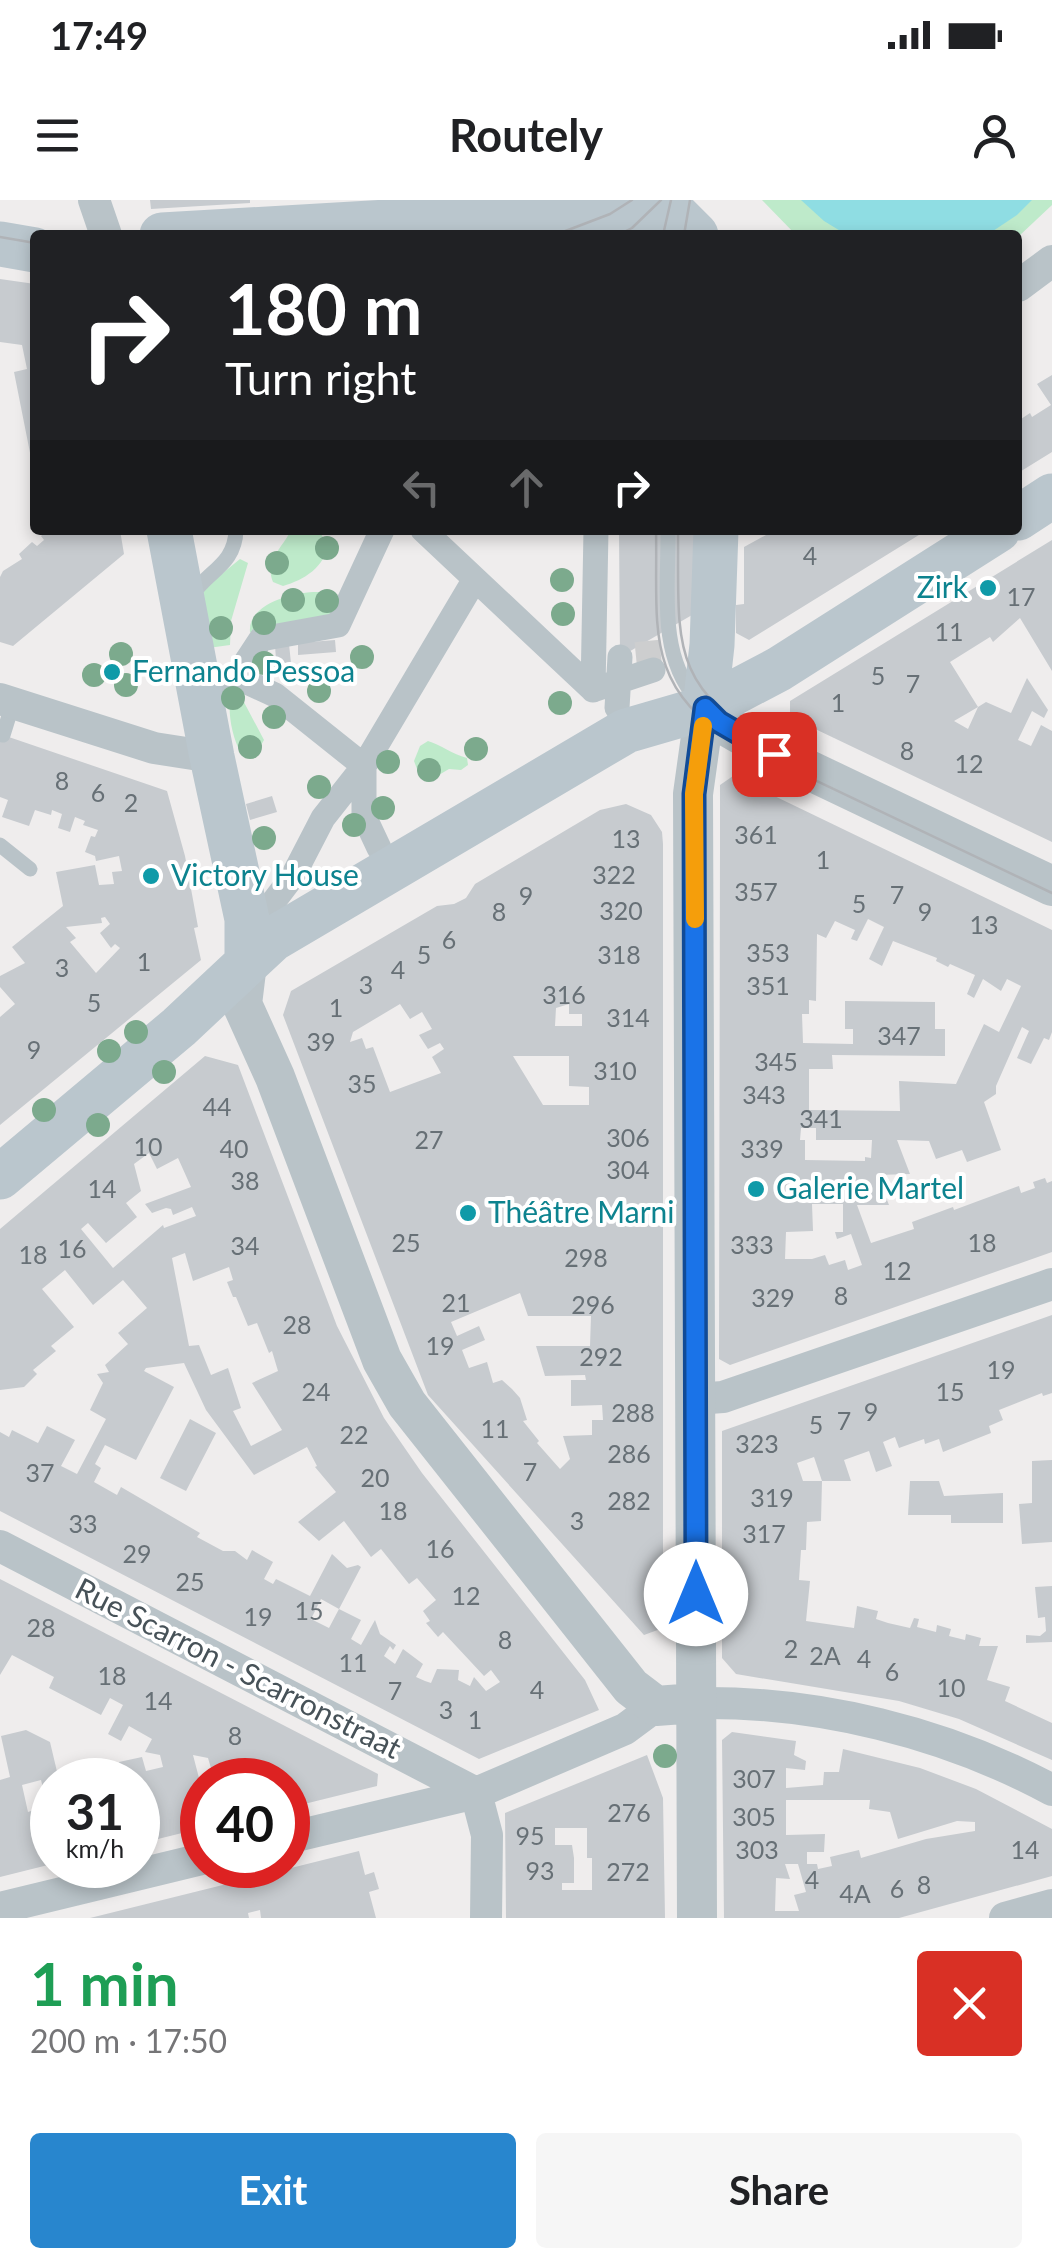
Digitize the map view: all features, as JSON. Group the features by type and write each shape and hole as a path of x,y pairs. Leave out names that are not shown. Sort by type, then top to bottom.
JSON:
{"main road":[{"path":"249,230 639,212 682,222"},
{"path":"0,244 30,249"},
{"path":"1022,515 1052,496"},
{"path":"170,535 247,919 248,964"},
{"path":"705,708 712,645 716,535"},
{"path":"0,1177 179,1027 273,939 626,731 705,708 779,668 990,535"}],"street":[{"path":"94,200 104,230"},
{"path":"1022,283 1052,261"},
{"path":"364,766 274,695 226,681 261,639 338,625 380,535"},
{"path":"428,535 609,694"},
{"path":"596,535 609,694"},
{"path":"271,905 294,876 323,818 364,766 475,578"},
{"path":"609,694 620,657"},
{"path":"609,694 653,670"},
{"path":"6,701 154,748 212,757"},
{"path":"705,708 719,722 774,754 1052,886"},
{"path":"696,1918 694,794 705,708"},
{"path":"364,766 364,816 379,848"},
{"path":"248,964 242,1004 275,1077 382,1360 419,1420 631,1687 656,1706"},
{"path":"695,1399 723,1397 1052,1284"},
{"name":"Rue Scarron - Scarronstraat","path":"0,1546 476,1793"},
{"path":"310,1833 476,1793 625,1729 656,1706 735,1703 838,1715 963,1750 1052,1790"},
{"path":"476,1793 487,1835 486,1918"},
{"path":"0,1908 180,1864"},
{"path":"1005,1918 1052,1905"}],"lane":[{"path":"184,608 196,587 232,554 235,535"},
{"path":"668,535 674,658 688,689 705,708"},
{"path":"2,735 6,701"},
{"path":"0,845 30,868"}],"green space":[{"path":"762,200 1052,200 1052,205 1022,233 1022,230 791,230"},
{"path":"288,535 322,535 328,544 323,559 312,571 283,586 273,582 271,567"},
{"path":"240,559 248,563 231,621 230,645 208,648 203,593"},
{"path":"320,592 332,602 332,620 254,635 250,632 256,613 265,606 287,597"},
{"path":"237,689 264,740 256,754 240,751 235,738 230,700"},
{"path":"428,741 467,758 468,765 461,770 449,769 427,782 420,777 414,761 420,746"}],"water":[{"path":"801,200 1032,200 994,230 839,230"}],"building":[{"path":"150,200 250,200 250,203 151,209"},
{"path":"0,279 30,283 30,453 14,372 27,369 22,345 0,342"},
{"path":"1052,375 1052,452 1022,471 1022,418 1051,405 1037,384"},
{"path":"121,535 124,554 13,646 0,642 0,577 22,559 19,554 32,542 37,546 44,540 41,536"},
{"path":"619,535 702,535 704,608 620,657"},
{"path":"766,535 919,535 749,640 736,633 736,605 744,604 744,547"},
{"path":"1052,540 1052,671 1020,618 993,642 990,637 950,662 978,707 986,702 1011,713 1027,678 1048,710 1044,718 1032,711 1018,740 1031,746 1041,725 1052,731 1052,842 790,717 790,701","holes":["978,707 968,729 954,721"]},
{"path":"335,640 336,652 298,655 298,643"},
{"path":"289,644 292,673 277,675 275,645"},
{"path":"0,734 167,791 185,856 201,960 0,1125 0,1017 15,1004 0,987 0,976 25,963 12,947 63,906 56,872 95,865 99,885 114,884 112,872 122,871 119,856 96,861 95,856 85,852 98,830 83,825 85,821 75,817 70,832 58,828 62,814 35,810 29,826 2,817 8,800 0,797","holes":["105,917 110,924 100,933 111,948 115,944 120,948 96,973 70,942 76,938 66,927 102,923 101,918"]},
{"path":"733,776 1052,930 1049,1040 1044,1038 1031,1064 1017,1058 1029,1031 1022,1027 996,1094 984,1102 1001,1150 967,1162 962,1150 936,1159 929,1141 897,1140 910,1174 877,1175 889,1205 857,1205 871,1243 914,1229 912,1222 953,1207 954,1210 1019,1186 1021,1193 1035,1188 1033,1182 1045,1178 1047,1183 1052,1181 1052,1252 730,1365 719,1359 720,785","holes":["868,919 884,927 869,959 882,966 893,941 975,975 967,994 974,998 983,979 1001,991 1007,979 1021,986 999,1032 984,1024 956,1084 899,1081 900,1111 809,1110 809,1069 833,1069 832,1055 945,1056 945,1029 935,1029 935,1002 845,1001 845,1029 853,1029 853,1044 803,1043 802,1014 809,1014 809,1000 816,1001 817,934 826,938 835,921 855,930 851,939 857,941","801,1128 816,1128 816,1140 872,1140 871,1158 805,1160 805,1140 800,1140","812,1204 843,1204 843,1232 835,1232 837,1239 851,1234 862,1265 848,1270 845,1260 829,1265 825,1255 785,1259 786,1232 813,1231"]},
{"path":"272,796 277,812 250,820 246,804"},
{"path":"626,804 651,815 662,832 663,844 663,1628 644,1635 428,1395 283,1015 291,991 437,906 466,898 475,884 600,810","holes":["400,1004 410,1019 422,1012 432,1029 419,1035 428,1049 440,1043 444,1049 432,1057 441,1073 390,1092 373,1047 366,1049 362,1038 350,1042 353,1032","569,1004 569,1014 582,1014 582,1026 555,1026 556,1008","513,1056 569,1056 569,1086 589,1087 589,1105 543,1105","520,1293 528,1316 591,1316 590,1346 536,1346 545,1376 585,1375 586,1380 571,1380 571,1406 602,1405 603,1420 592,1420 592,1435 563,1436 570,1459 560,1469 523,1421 527,1420 520,1398 512,1389 502,1380 493,1383 487,1362 469,1368 462,1350 485,1340 479,1326 457,1336 451,1322"]},
{"path":"205,1056 238,1065 337,1326 384,1418 422,1473 585,1680 599,1710 479,1759 0,1511 0,1432 9,1437 12,1430 38,1443 47,1426 75,1440 61,1466 77,1474 106,1419 90,1410 103,1383 97,1374 109,1372 105,1365 128,1344 118,1333 147,1308 123,1280 93,1305 65,1270 42,1289 74,1327 51,1346 56,1351 33,1370 37,1374 24,1387 0,1390 0,1229","holes":["149,1153 157,1169 178,1158 191,1187 145,1204 152,1213 166,1208 173,1215 192,1207 196,1216 164,1228 163,1225 113,1268 81,1229 88,1223 106,1243 137,1217 126,1203 141,1191 134,1164","185,1253 193,1281 229,1267 233,1280 227,1282 233,1297 248,1326 257,1323 269,1353 272,1351 278,1371 252,1383 282,1430 251,1446 233,1411 241,1408 228,1368 211,1375 199,1345 189,1346 172,1258","184,1363 206,1410 254,1475 307,1447 315,1467 336,1492 298,1522 319,1541 344,1521 371,1557 381,1549 409,1584 417,1578 436,1600 423,1611 430,1621 426,1623 438,1637 443,1632 484,1676 491,1670 500,1682 486,1691 474,1677 470,1686 458,1680 459,1670 437,1669 431,1683 416,1677 423,1664 403,1649 395,1664 384,1656 390,1646 393,1650 396,1645 380,1634 375,1620 361,1645 351,1639 361,1620 339,1609 361,1567 347,1568 332,1554 310,1596 276,1579 273,1584 264,1579 273,1562 252,1550 247,1560 235,1551 223,1551 197,1537 200,1533 121,1487 117,1495 94,1482 101,1468 95,1464 105,1445 136,1460 174,1387 144,1371 146,1368","321,1599 339,1609 329,1628 311,1619"]},
{"path":"1052,1315 1052,1393 1042,1393 999,1410 1003,1420 989,1426 991,1433 943,1452 939,1439 925,1444 924,1439 899,1448 895,1437 883,1442 892,1466 876,1472 869,1451 844,1460 851,1481 822,1481 821,1521 807,1522 806,1550 801,1550 799,1580 810,1581 806,1621 854,1628 857,1606 878,1611 876,1619 888,1623 910,1628 914,1618 919,1619 917,1627 936,1632 937,1625 951,1629 949,1636 965,1640 966,1634 981,1638 979,1646 998,1646 987,1680 1010,1687 1005,1701 1052,1723 1052,1760 959,1719 899,1701 736,1674 722,1658 722,1431","holes":["814,1457 822,1481 803,1481 797,1463"]},
{"path":"190,1419 216,1433 186,1491 160,1478"},
{"path":"1052,1460 1052,1542 1022,1544 1019,1504 1032,1503 1032,1461"},
{"path":"910,1481 939,1481 944,1496 1003,1493 1003,1523 951,1523 951,1515 908,1515"},
{"path":"0,1579 378,1774 377,1786 310,1803 310,1758 180,1758 180,1834 160,1838 163,1767 160,1755 145,1752 152,1739 129,1726 121,1741 108,1734 123,1705 110,1698 101,1715 49,1688 54,1677 12,1655 0,1675"},
{"path":"1052,1586 1052,1642 1026,1643 1026,1635 1040,1636 1046,1631 1045,1617 1038,1618 1035,1587"},
{"path":"26,1730 50,1742 54,1758 30,1758 30,1783 22,1785 30,1811 30,1870 0,1877 0,1780 10,1777 1,1736"},
{"path":"732,1732 796,1741 794,1755 806,1761 805,1770 786,1768 786,1788 823,1785 824,1772 839,1772 843,1749 920,1768 976,1789 1052,1829 1052,1876 899,1918 724,1918 722,1740","holes":["786,1800 870,1800 869,1809 890,1812 898,1839 957,1821 975,1822 975,1831 926,1839 861,1858 859,1850 830,1857 832,1866 818,1869 817,1864 807,1864 807,1852 824,1852 825,1834 786,1835","785,1864 798,1864 806,1892 794,1895 799,1911 775,1911 776,1878 790,1879"]},
{"path":"647,1755 663,1798 665,1918 506,1918 505,1813","holes":["555,1828 587,1828 592,1890 562,1890 562,1883 574,1883 574,1858 572,1845 555,1845"]},
{"path":"359,1851 365,1875 374,1872 379,1889 369,1892 376,1918 261,1918 260,1910 248,1913 249,1918 90,1918 210,1888 310,1888 310,1863"}],"tunnel":[{"path":"647,641 650,671"}],"tram line":[{"path":"568,230 610,214 632,200"},
{"path":"628,230 661,200"},
{"path":"664,230 671,200"},
{"path":"685,230 690,200"},
{"path":"0,237 30,242"},
{"path":"656,535 657,625 662,652 670,677 706,722 737,743 1052,893"},
{"path":"678,535 681,632 698,682 715,704 777,747"}],"slow traffic":[{"path":"695,919 694,794 703,726"}],"place":[{"name":"Zirk","path":"988,588"},
{"name":"Fernando Pessoa","path":"112,672"},
{"name":"Victory House","path":"151,876"},
{"name":"Galerie Martel","path":"756,1189"},
{"name":"Théâtre Marni","path":"468,1213"}],"route":[{"path":"696,1594 694,794 705,708 719,722 774,754"}]}
